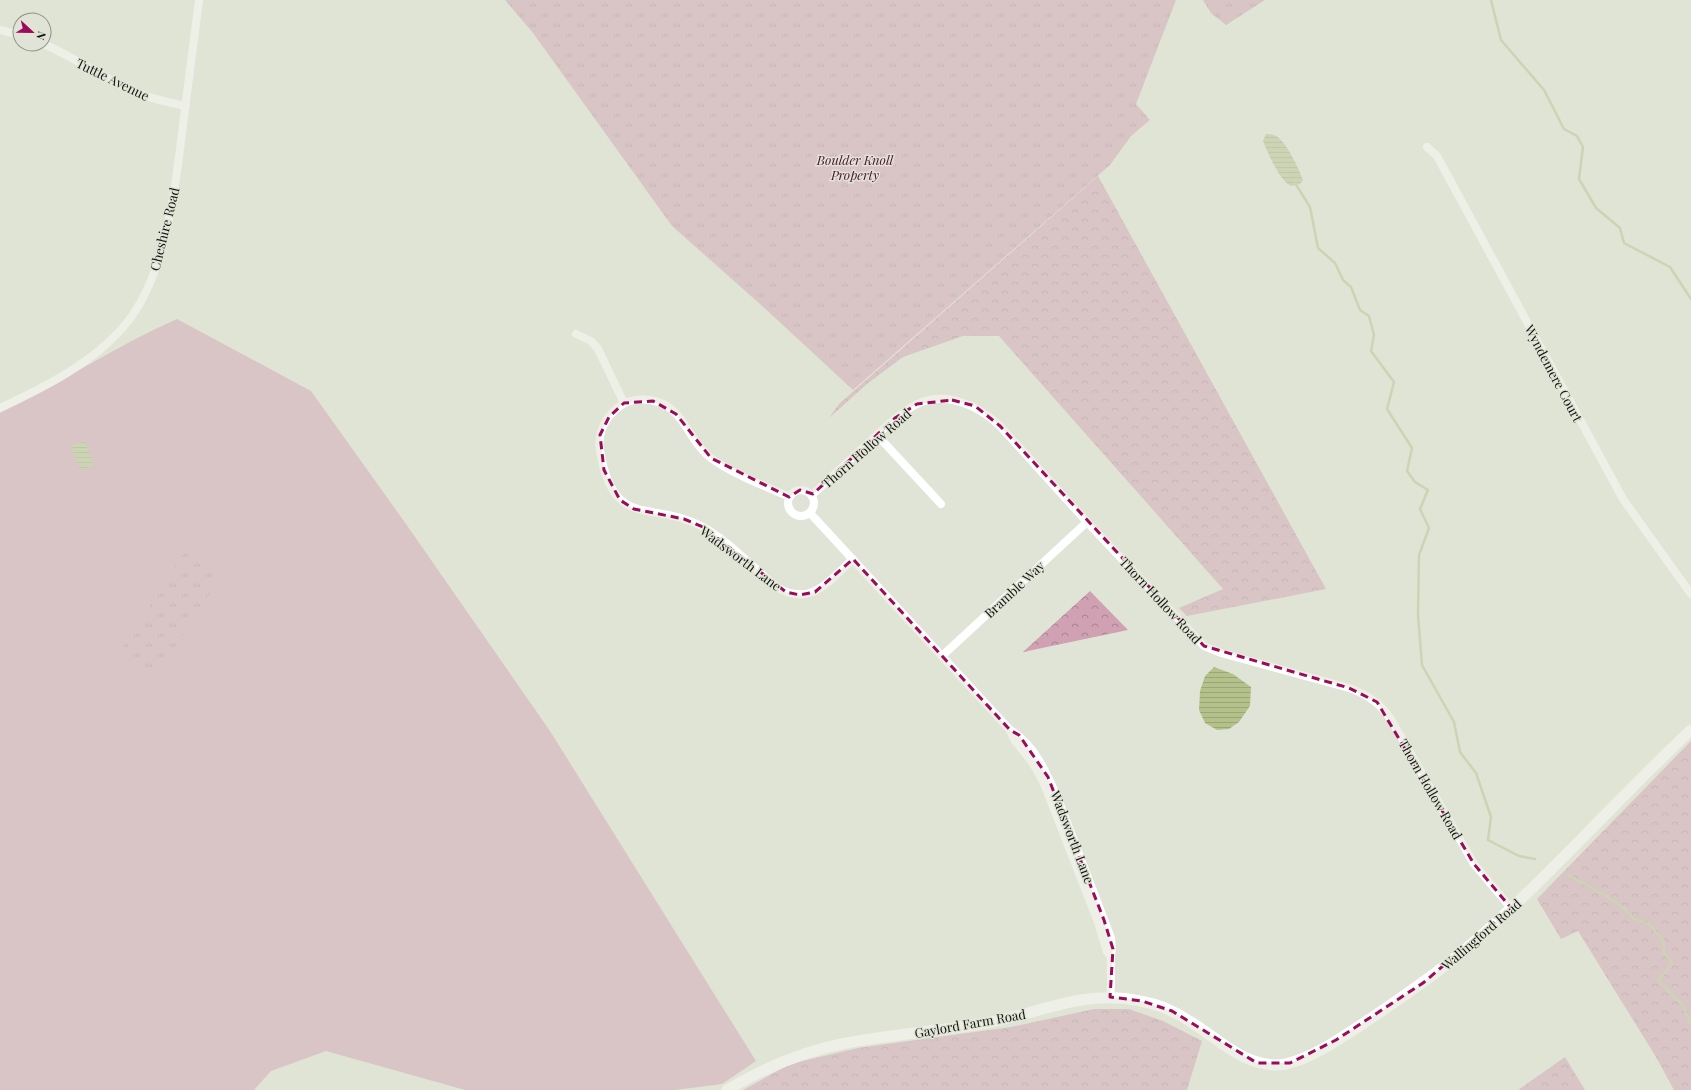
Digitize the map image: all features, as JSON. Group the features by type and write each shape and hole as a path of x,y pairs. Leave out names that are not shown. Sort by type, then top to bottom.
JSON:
{"street":[{"name":"Cheshire Road","path":"0,408 38,390 64,375 100,349 119,332 133,315 149,285 164,241 176,182 199,0"},
{"path":"0,30 12,33"},
{"name":"Tuttle Avenue","path":"52,48 143,95 159,101 186,106"},
{"name":"Wyndemere Court","path":"1427,147 1437,156 1623,499 1691,594"},
{"path":"576,334 591,341 598,348 624,403 633,400 643,400 652,401 665,406 676,414 696,442 711,458 726,467 790,497"},
{"name":"Thorn Hollow Road","path":"812,495 895,418 924,402 952,400 975,406 989,415 1000,426 1087,522 1204,646 1221,653 1349,688 1360,692 1377,702 1392,721 1474,864 1512,908"},
{"name":"Wadsworth Lane","path":"624,403 615,410 603,425 599,445 608,482 626,504 645,512 684,519 703,527 715,535 778,588 795,595 808,595 815,592 853,558"},
{"path":"877,435 941,504"},
{"path":"800,490 808,492 812,495 814,506 810,513 799,515 792,512 789,505 790,497 800,490"},
{"name":"Wadsworth Lane","path":"810,513 1010,730 1019,735 1036,757 1048,777 1104,920 1113,949 1111,957 1112,982 1110,997"},
{"name":"Bramble Way","path":"942,656 1087,522"},
{"name":"Wallingford Road","path":"1232,1050 1256,1063 1277,1065 1290,1063 1320,1050 1423,983 1463,951 1546,876 1616,802 1691,730"},
{"name":"Gaylord Farm Road","path":"727,1090 767,1069 795,1057 823,1049 874,1038 978,1025 1012,1018 1070,1001 1094,997 1110,997 1142,1001 1172,1012 1190,1021 1232,1050"}],"highlighted area":[{"path":"952,400 975,406 1000,426 1204,646 1349,688 1377,702 1474,864 1511,908 1423,983 1336,1040 1290,1063 1257,1063 1172,1011 1142,1001 1110,997 1113,949 1104,920 1048,777 1019,735 1010,730 853,559 815,592 800,595 786,592 703,527 684,519 634,509 620,500 604,470 600,435 609,417 624,403 653,401 676,414 711,458 789,497 800,490 813,494 895,418 917,404"}],"green space":[{"name":"Boulder Knoll Property","path":"505,0 1176,0 1136,104 1150,120 1131,136 1110,165 853,390 760,304 672,226 533,33"},
{"path":"1203,0 1265,0 1226,25 1211,13"},
{"path":"1098,176 1326,589 1187,616 1179,608 1223,589 999,336 963,336 903,357 867,384 829,418 839,404"},
{"path":"177,319 311,391 406,524 550,731 756,1061 722,1084 675,1090 465,1090 326,1051 271,1071 254,1090 0,1090 0,413 132,341"},
{"path":"185,551 222,575 156,676 119,653"},
{"path":"1090,591 1128,630 1023,652"},
{"path":"1691,741 1691,1090 1674,1090 1656,1057 1578,931 1561,939 1537,899"},
{"path":"1094,1009 1129,1009 1163,1021 1202,1041 1187,1090 743,1090 790,1064 858,1048 1011,1027"},
{"path":"1565,1057 1585,1090 1518,1090"}],"shaded area":[{"path":"1266,134 1276,136 1284,143 1303,180 1300,184 1291,186 1282,178 1263,141"},
{"path":"85,441 94,465 80,470 71,446"},
{"path":"1214,667 1233,674 1251,687 1250,706 1239,722 1229,729 1217,730 1205,723 1199,710 1200,691 1205,676"}],"waterway":[{"path":"1491,0 1501,40 1544,90 1564,129 1577,136 1583,147 1579,179 1596,208 1620,228 1624,243 1670,267 1691,299"},
{"path":"1295,183 1310,207 1318,248 1335,263 1343,280 1351,287 1360,310 1369,316 1374,335 1371,351 1394,382 1387,409 1412,448 1407,471 1415,482 1428,490 1420,509 1429,528 1419,555 1418,615 1422,665 1454,722 1460,752 1476,773 1491,817 1488,840 1519,856 1535,859"},
{"path":"1568,875 1608,897 1625,909 1634,919 1649,924 1663,940 1664,952 1672,963 1658,981 1683,1005 1691,1025"}]}
